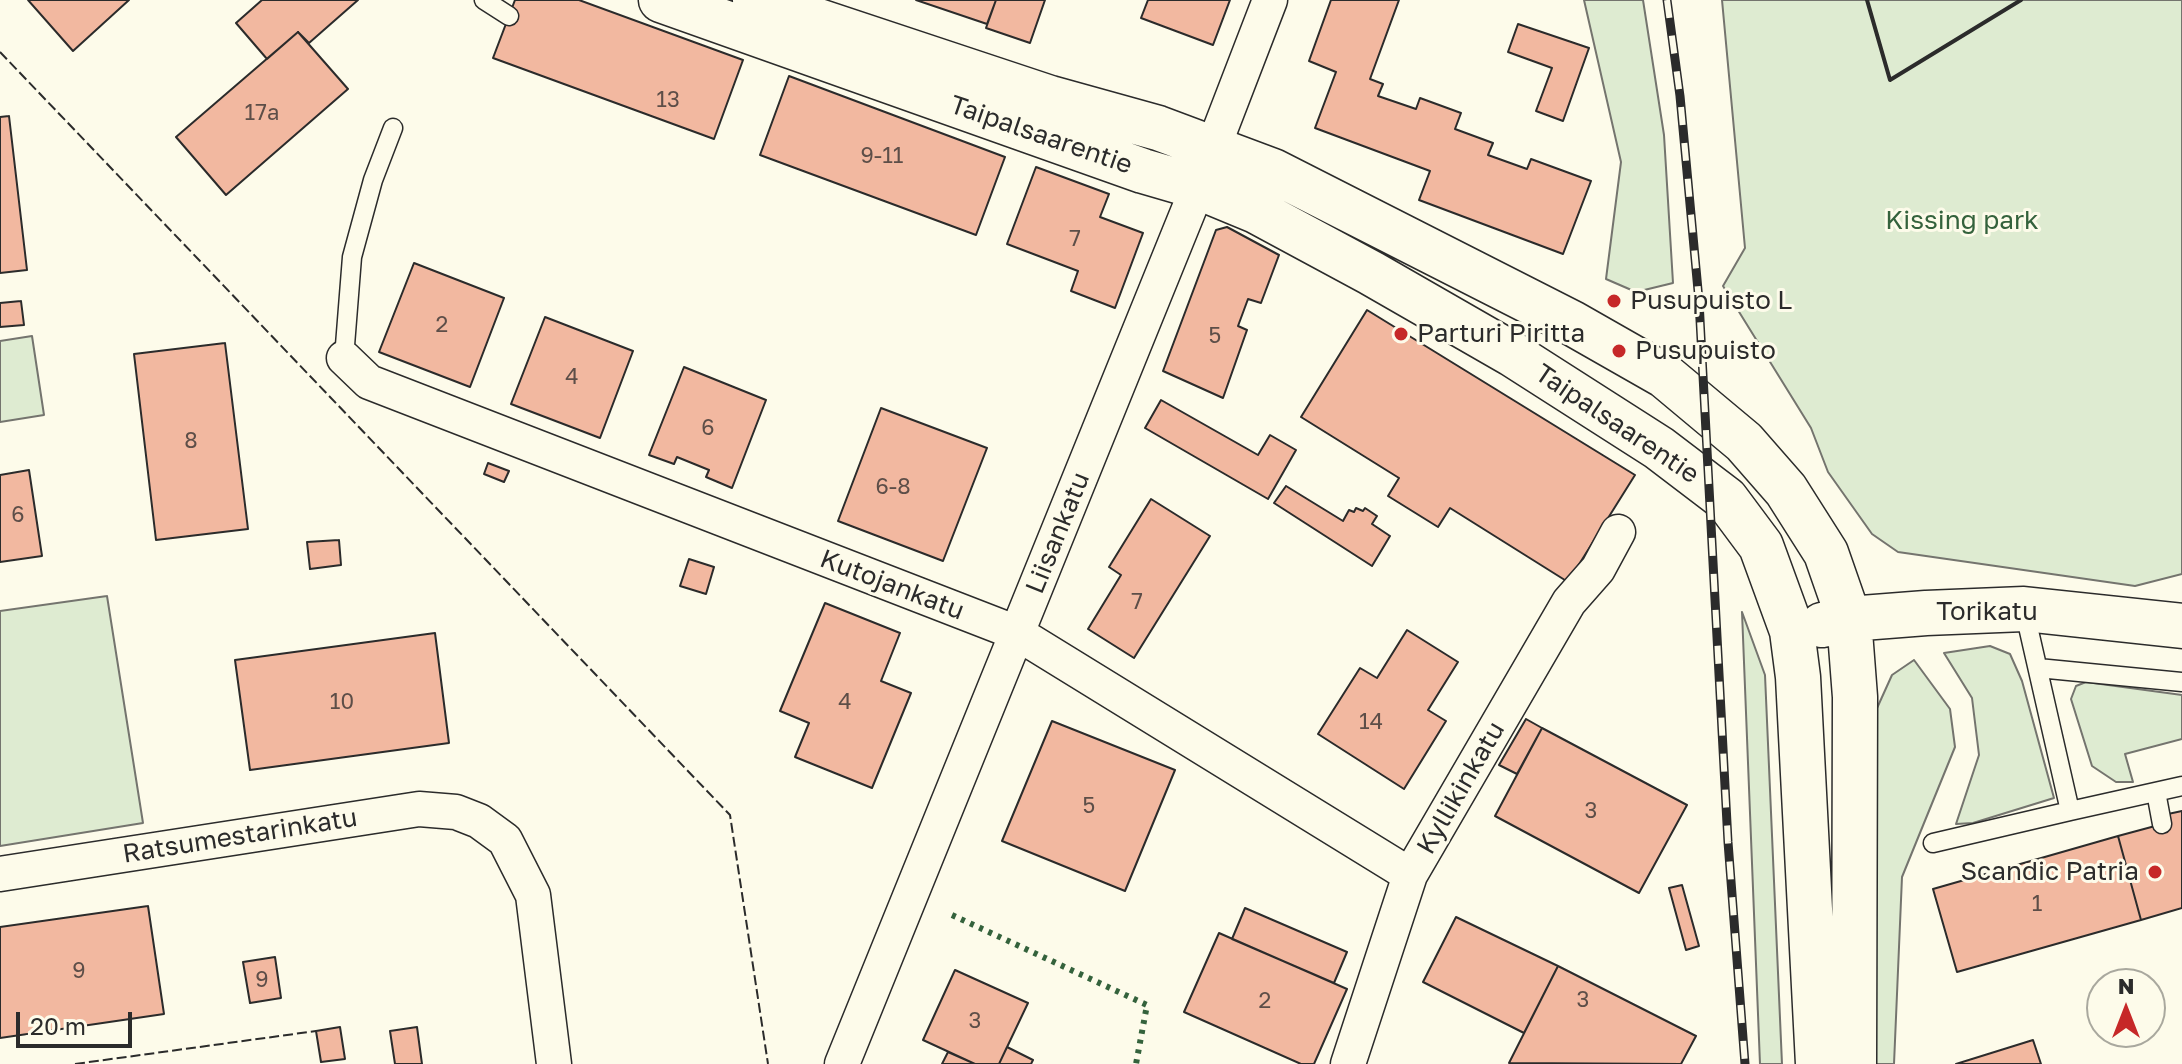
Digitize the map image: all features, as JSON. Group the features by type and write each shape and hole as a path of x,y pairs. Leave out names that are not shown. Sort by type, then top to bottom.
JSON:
{"main road":[{"name":"Taipalsaarentie","path":"661,0 1143,171 1198,187 1256,211 1512,354 1659,448 1726,499 1761,546 1792,631 1798,677 1818,1064"},
{"name":"Taipalsaarentie","path":"755,0 1050,98 1158,128 1273,171 1525,298 1665,376 1744,442 1786,490 1826,553 1849,619 1855,697 1854,1064"},
{"name":"Torikatu","path":"1792,631 1849,619 2024,609 2182,626"}],"street":[{"name":"Liisankatu","path":"842,1064 1198,187 1270,0"},
{"name":"Kutojankatu","path":"344,358 369,382 1017,633 1410,875"},
{"name":"Kyllikinkatu","path":"1348,1064 1410,875 1569,602 1598,569 1618,532"},
{"name":"Ratsumestarinkatu","path":"0,874 419,809 456,812 479,821 505,840 533,895 554,1064"}],"lane":[{"path":"484,0 509,16"},
{"path":"344,358 352,257 373,180 393,128"},
{"path":"2024,609 2070,811"},
{"path":"2038,668 2182,682"},
{"path":"1933,843 2182,786"},
{"path":"2156,792 2162,824"}],"green space":[{"path":"1584,0 1643,0 1664,135 1673,283 1636,292 1606,279 1621,162"},
{"name":"Kissing park","path":"1722,0 2182,0 2182,574 2135,586 1898,552 1872,534 1828,472 1811,428 1723,286 1745,248"},
{"path":"32,336 44,415 0,422 0,341"},
{"path":"107,596 143,823 0,846 0,611"},
{"path":"1742,612 1765,675 1782,1064 1760,1064"},
{"path":"1990,646 2010,654 2022,681 2054,798 1973,823 1956,824 1979,755 1972,698 1944,653"},
{"path":"1914,660 1950,709 1955,747 1902,877 1894,1064 1867,1064 1873,717 1892,675"},
{"path":"2086,682 2182,695 2182,739 2125,754 2133,782 2116,782 2092,766 2071,699 2076,686"}],"building":[{"path":"28,0 129,0 73,51"},
{"path":"262,0 358,0 309,43 298,32 267,59 236,23"},
{"path":"515,0 579,0 743,60 714,139 493,58"},
{"path":"916,0 996,0 987,24"},
{"path":"996,0 1045,0 1030,43 986,28"},
{"path":"1148,0 1230,0 1213,45 1141,18"},
{"path":"1331,0 1399,0 1370,79 1383,84 1378,96 1416,109 1420,98 1461,113 1455,129 1493,143 1488,155 1527,169 1531,159 1591,181 1563,254 1419,200 1430,171 1315,128 1336,72 1309,61"},
{"path":"1518,24 1589,48 1563,121 1536,111 1552,68 1508,52"},
{"path":"298,32 348,89 226,195 176,137"},
{"path":"789,76 1005,157 976,235 760,155"},
{"path":"9,116 27,270 0,273 0,117"},
{"path":"1036,167 1109,194 1100,217 1143,233 1115,308 1071,291 1078,271 1007,244"},
{"path":"1227,227 1279,255 1261,303 1248,299 1238,326 1247,330 1223,398 1163,371 1216,230"},
{"path":"414,263 504,298 470,387 379,352"},
{"path":"21,301 24,325 0,327 0,303"},
{"path":"1367,310 1635,475 1568,582 1450,508 1438,527 1388,496 1399,478 1301,417"},
{"path":"545,317 633,351 600,438 511,404"},
{"path":"225,343 248,529 156,540 134,354"},
{"path":"684,367 766,400 732,488 706,477 709,470 677,457 674,464 649,455"},
{"path":"1161,400 1258,455 1270,435 1296,450 1268,499 1145,428"},
{"path":"881,408 987,448 943,561 838,521"},
{"path":"488,463 509,471 504,482 484,474"},
{"path":"29,470 42,556 0,562 0,475"},
{"path":"1286,486 1343,521 1349,510 1354,512 1356,508 1363,511 1365,508 1377,516 1372,524 1390,536 1372,566 1274,503"},
{"path":"1151,499 1210,536 1134,658 1088,629 1121,575 1109,567"},
{"path":"339,540 341,565 310,569 307,542"},
{"path":"689,559 714,567 706,594 680,586"},
{"path":"825,603 900,633 881,681 911,693 872,788 795,757 809,723 780,711"},
{"path":"1407,630 1458,662 1428,710 1446,721 1404,789 1318,734 1360,668 1377,678"},
{"path":"435,633 449,743 250,770 235,660"},
{"path":"1526,719 1542,728 1517,774 1499,765"},
{"path":"1052,721 1175,770 1125,891 1002,841"},
{"path":"1542,728 1687,805 1639,893 1495,816"},
{"name":"Scandic Patria","path":"2182,811 2182,908 2141,920 2118,836 2170,822 2168,814"},
{"path":"2118,836 2141,920 1957,972 1933,889"},
{"path":"1682,885 1699,946 1686,950 1669,888"},
{"path":"148,906 164,1014 0,1038 0,927"},
{"path":"1245,908 1347,952 1334,983 1232,939"},
{"path":"1456,917 1558,966 1524,1033 1423,982"},
{"path":"1219,933 1347,989 1314,1064 1301,1064 1184,1012"},
{"path":"275,957 281,998 250,1003 243,962"},
{"path":"1558,966 1696,1036 1681,1064 1509,1063"},
{"path":"955,970 1028,1003 999,1064 975,1064 923,1040"},
{"path":"340,1027 345,1059 321,1062 316,1031"},
{"path":"417,1027 422,1064 395,1064 390,1031"},
{"path":"2033,1040 2041,1064 1956,1064"},
{"path":"1007,1047 1033,1060 1031,1064 999,1064"},
{"path":"948,1052 975,1064 942,1064"}],"railway":[{"path":"1667,0 1680,96 1699,301 1728,842 1745,1064"}],"hedge":[{"path":"952,915 1147,1005 1136,1064"}],"fence":[{"path":"0,52 730,815 768,1064"},
{"path":"75,1064 316,1031"}],"wall":[{"path":"1867,0 1890,80 2021,0"}],"place":[{"name":"Pusupuisto L","path":"1614,301"},
{"name":"Parturi Piritta","path":"1401,334"},
{"name":"Pusupuisto","path":"1619,351"},
{"name":"Scandic Patria","path":"2155,872"}]}
